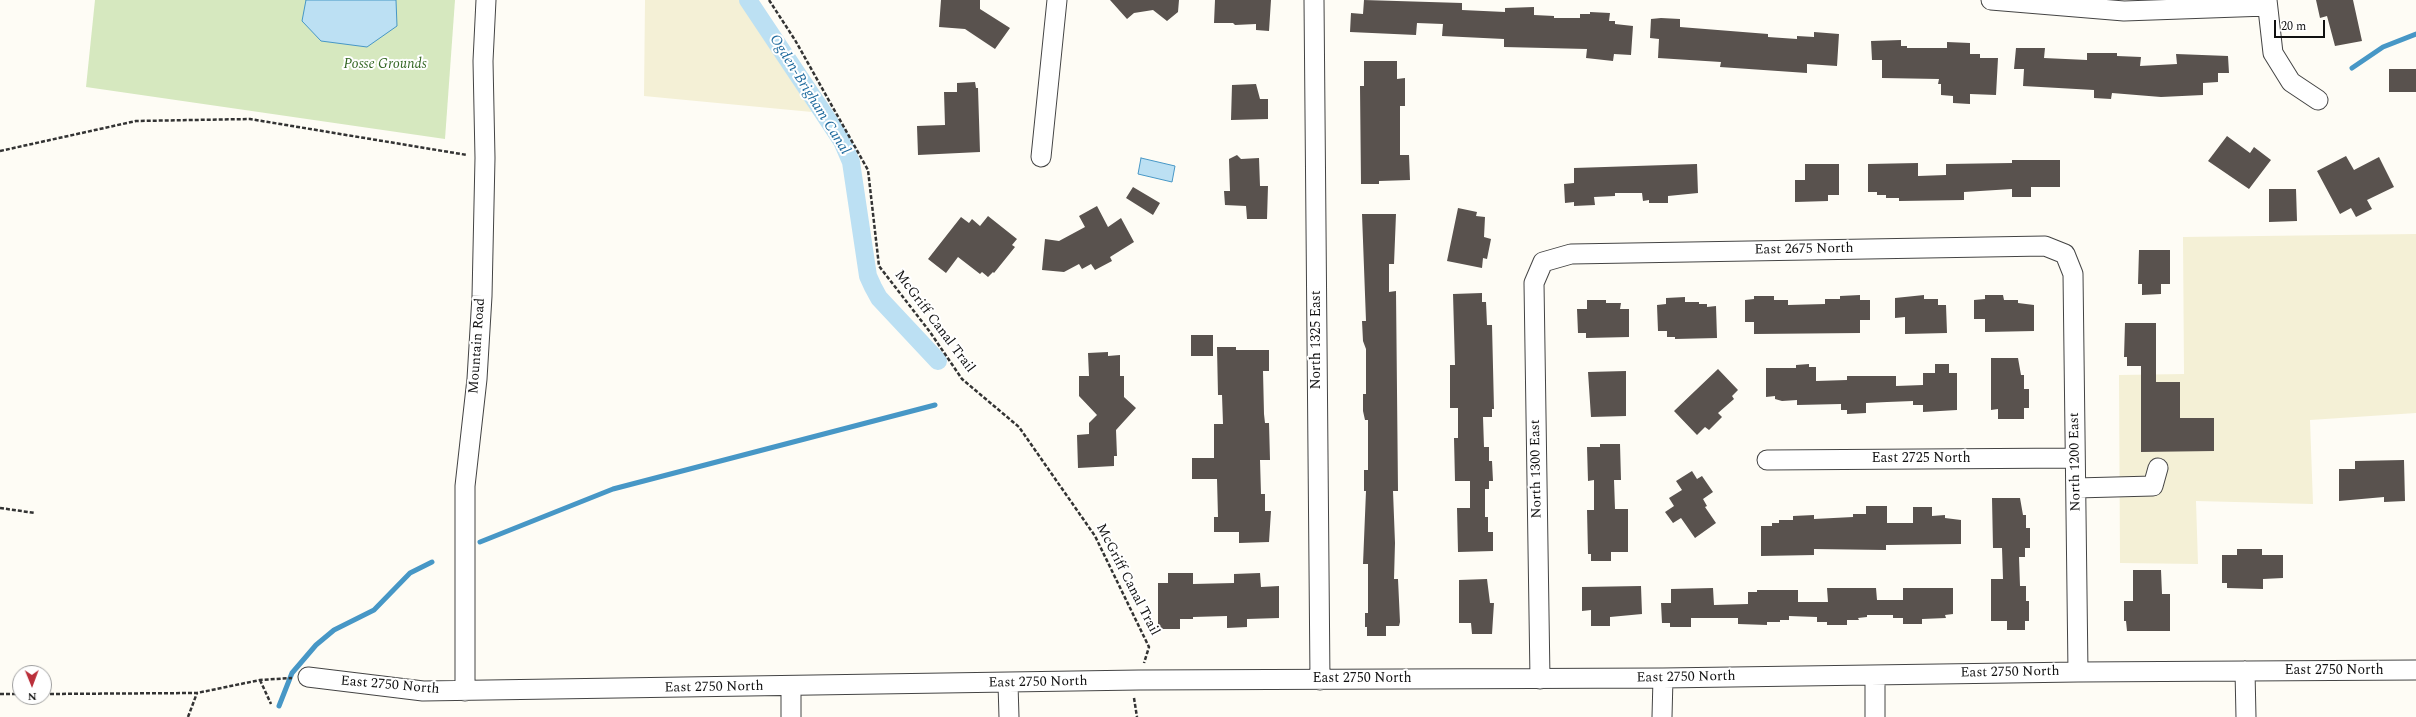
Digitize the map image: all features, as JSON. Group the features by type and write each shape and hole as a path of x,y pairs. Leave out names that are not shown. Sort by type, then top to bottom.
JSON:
{"street":[{"name":"Mountain Road","path":"464,691 465,486 477,379 482,296 485,158 483,61 486,0"},
{"path":"1042,157 1057,0"},
{"name":"North 1325 East","path":"1314,0 1320,680"},
{"path":"1990,0 2124,11 2267,3 2273,53 2291,82 2318,100"},
{"name":"East 2675 North","path":"1543,262 1571,254 2045,246 2064,254"},
{"name":"North 1200 East","path":"2064,254 2074,274 2078,672"},
{"name":"North 1300 East","path":"1540,679 1534,283 1543,262"},
{"name":"East 2725 North","path":"1767,460 2075,458"},
{"path":"2076,488 2153,486 2158,468"},
{"name":"East 2750 North","path":"308,678 423,691 464,691 1008,684 1139,680 1540,679 1875,676 2078,672 2416,670"},
{"path":"2245,671 2246,717"},
{"path":"1875,676 1875,717"},
{"path":"1662,717 1663,678"},
{"path":"1008,684 1009,717"},
{"path":"790,717 791,686"}],"path":[{"name":"McGriff Canal Trail","path":"769,0 795,40 868,170 879,266 930,332 962,379 1019,427 1095,536 1149,647 1134,700 1137,717"},
{"path":"0,151 136,121 250,119 485,158"},
{"path":"0,508 35,513"},
{"path":"52,694 197,693 260,680 308,678"},
{"path":"260,680 271,704"},
{"path":"188,717 197,693"},
{"path":"0,694 12,694"}],"shaded area":[{"path":"645,0 739,0 812,112 644,96"},
{"path":"2416,234 2416,413 2310,420 2313,504 2196,501 2198,564 2120,563 2119,375 2184,374 2183,237"}],"green space":[{"name":"Posse Grounds","path":"95,0 455,0 445,139 86,87"}],"water":[{"path":"306,0 396,0 397,26 367,47 321,41 302,21"},
{"path":"1141,158 1175,166 1172,182 1138,174"}],"building":[{"path":"941,0 980,0 980,9 1010,28 995,49 965,29 939,27"},
{"path":"1110,0 1179,0 1178,12 1167,21 1153,10 1134,13 1127,19"},
{"path":"1215,0 1271,0 1269,31 1256,30 1256,24 1235,25 1233,23 1214,23"},
{"path":"1364,0 1462,3 1462,10 1505,12 1505,8 1534,7 1534,15 1554,16 1554,18 1580,18 1580,14 1590,14 1590,12 1610,13 1609,21 1615,21 1615,24 1633,26 1631,55 1614,54 1613,61 1586,58 1587,49 1504,47 1504,39 1442,36 1443,24 1417,23 1416,35 1350,32 1351,13 1363,14"},
{"path":"2316,0 2353,0 2362,41 2335,46 2327,16 2320,18"},
{"path":"1651,19 1680,19 1680,27 1768,34 1768,37 1797,39 1797,36 1814,37 1814,32 1839,34 1837,66 1807,64 1807,73 1720,67 1721,62 1658,58 1659,39 1650,38"},
{"path":"1901,40 1901,46 1907,46 1907,48 1947,48 1947,42 1970,43 1970,54 1980,54 1980,58 1998,58 1996,95 1970,94 1970,104 1953,103 1953,96 1941,95 1941,84 1938,84 1939,79 1882,78 1882,60 1872,60 1871,41"},
{"path":"2016,48 2045,48 2044,58 2087,60 2087,53 2117,53 2117,56 2141,57 2140,66 2177,64 2176,54 2228,56 2229,73 2218,73 2218,82 2203,83 2203,95 2161,97 2112,93 2111,99 2094,98 2094,90 2023,86 2024,69 2014,69"},
{"path":"1364,61 1397,61 1397,79 1405,78 1405,106 1400,106 1400,155 1409,155 1410,180 1379,181 1379,184 1361,184 1360,86 1364,86"},
{"path":"2389,69 2416,69 2416,92 2389,92"},
{"path":"975,82 976,88 978,88 980,152 918,155 917,126 945,125 944,92 957,92 957,83"},
{"path":"1256,84 1260,99 1268,99 1268,119 1231,120 1232,85"},
{"path":"2227,136 2250,153 2254,147 2271,160 2249,189 2208,161"},
{"path":"1237,155 1241,159 1259,158 1260,186 1268,186 1267,219 1247,219 1246,206 1225,205 1224,191 1230,191 1229,159"},
{"path":"2346,156 2354,170 2379,157 2394,187 2367,200 2372,209 2356,217 2351,208 2340,214 2317,171"},
{"path":"2012,160 2060,160 2060,187 2031,187 2031,197 2012,197 2012,189 1964,192 1964,200 1899,201 1899,198 1886,198 1886,195 1877,195 1877,192 1868,192 1868,164 1918,163 1918,176 1946,175 1946,164 2012,163"},
{"path":"1697,164 1698,193 1668,196 1668,203 1649,203 1649,200 1643,201 1642,193 1615,193 1615,196 1594,197 1595,205 1574,206 1574,202 1565,203 1564,184 1574,183 1574,168"},
{"path":"1805,164 1839,164 1839,195 1828,195 1828,201 1795,202 1795,180 1805,180"},
{"path":"1133,187 1160,203 1153,215 1126,198"},
{"path":"2269,189 2296,189 2297,221 2269,222"},
{"path":"1097,206 1108,227 1121,218 1134,242 1110,257 1112,261 1095,270 1091,264 1082,269 1079,264 1064,272 1042,270 1045,239 1059,241 1085,227 1079,216"},
{"path":"1458,208 1477,212 1476,216 1485,217 1484,237 1491,239 1487,259 1483,258 1482,268 1447,261"},
{"path":"1362,214 1396,214 1394,264 1389,264 1389,292 1396,291 1398,491 1393,491 1395,543 1394,579 1398,579 1400,622 1399,626 1386,626 1386,636 1367,636 1367,627 1365,627 1365,613 1368,613 1368,564 1363,564 1366,491 1364,491 1364,470 1368,470 1368,420 1365,420 1363,411 1363,394 1366,394 1366,349 1363,341 1362,321 1366,321"},
{"path":"988,216 1017,239 1012,245 1015,247 994,273 993,272 988,277 982,272 980,274 958,257 946,273 928,259 961,217 969,223 972,219 980,226"},
{"path":"2139,250 2170,250 2170,284 2161,284 2161,294 2142,295 2142,284 2138,284"},
{"path":"1482,293 1482,302 1486,302 1487,325 1492,325 1494,409 1492,409 1492,417 1483,417 1484,447 1489,447 1489,461 1492,461 1493,481 1489,481 1489,489 1485,489 1485,517 1488,517 1488,532 1493,532 1493,551 1458,552 1457,508 1470,508 1470,481 1455,481 1454,438 1458,438 1458,408 1450,408 1450,365 1455,365 1453,294"},
{"path":"1860,295 1860,300 1870,300 1870,320 1860,320 1860,333 1754,334 1754,322 1745,322 1745,300 1754,299 1754,296 1774,296 1774,300 1788,300 1788,305 1825,304 1825,299 1840,299 1840,296"},
{"path":"1924,295 1924,299 1938,299 1938,305 1946,305 1947,333 1905,334 1905,317 1895,318 1895,298"},
{"path":"1985,295 2003,295 2004,300 2018,300 2018,303 2034,305 2034,331 1985,332 1985,319 1974,319 1974,300 1985,299"},
{"path":"1685,297 1685,302 1699,302 1699,304 1707,304 1707,307 1716,306 1717,338 1675,339 1675,337 1667,337 1667,331 1658,331 1657,305 1666,304 1666,298"},
{"path":"1587,300 1606,300 1606,303 1621,303 1620,309 1629,309 1629,337 1586,338 1586,333 1578,333 1577,309 1587,309"},
{"path":"2125,323 2156,323 2156,382 2180,382 2180,418 2214,418 2214,451 2141,452 2141,366 2127,366 2127,357 2124,357"},
{"path":"1191,335 1213,335 1213,356 1191,356"},
{"path":"1217,347 1236,347 1236,350 1269,350 1269,371 1263,371 1264,414 1265,423 1269,423 1270,460 1260,460 1261,494 1265,494 1265,511 1271,511 1269,542 1239,543 1239,532 1214,532 1214,517 1218,517 1217,479 1192,479 1192,458 1214,458 1214,424 1223,424 1222,395 1218,395"},
{"path":"1108,352 1108,356 1120,355 1120,376 1124,376 1124,397 1136,408 1116,430 1117,456 1114,456 1114,466 1078,468 1077,435 1089,434 1089,423 1097,415 1079,396 1079,376 1089,376 1088,353"},
{"path":"1991,358 2018,358 2021,375 2024,375 2024,389 2029,389 2029,408 2024,408 2024,419 1998,419 1998,409 1991,410"},
{"path":"1809,364 1809,367 1816,367 1816,381 1847,380 1847,376 1896,376 1896,386 1923,385 1923,373 1935,373 1935,364 1949,364 1949,373 1957,373 1957,410 1923,412 1923,405 1913,405 1913,401 1866,403 1866,413 1847,414 1847,410 1841,410 1841,404 1797,405 1797,400 1782,401 1775,399 1775,396 1766,397 1766,368 1796,368 1796,365"},
{"path":"1718,369 1738,390 1732,396 1734,399 1718,413 1722,417 1709,430 1705,427 1697,435 1674,411"},
{"path":"1626,371 1626,416 1591,417 1588,372"},
{"path":"1600,444 1620,444 1621,480 1614,480 1615,509 1628,509 1628,552 1611,552 1611,561 1591,561 1591,554 1588,554 1587,510 1594,510 1594,480 1588,481 1587,447 1600,447"},
{"path":"2404,460 2405,501 2384,502 2384,497 2339,501 2339,469 2355,469 2355,461"},
{"path":"1692,471 1697,479 1702,476 1713,492 1703,499 1707,506 1705,507 1716,523 1695,538 1681,518 1673,523 1665,512 1674,506 1669,498 1682,490 1676,481"},
{"path":"1992,498 2020,498 2023,515 2026,515 2026,528 2030,528 2030,548 2025,548 2025,557 2019,557 2020,586 2026,586 2026,601 2029,601 2029,621 2025,621 2025,630 2007,630 2007,621 1991,621 1991,579 2003,579 2002,548 1993,548"},
{"path":"1866,506 1887,506 1887,523 1913,523 1913,507 1932,507 1932,516 1945,515 1945,518 1961,520 1961,544 1886,545 1886,550 1814,549 1814,555 1761,556 1761,526 1772,526 1772,523 1779,523 1779,520 1793,520 1793,516 1814,515 1814,519 1853,517 1853,514 1866,514"},
{"path":"2237,549 2262,549 2262,555 2283,555 2283,578 2263,579 2263,589 2227,588 2227,583 2222,583 2222,555 2237,555"},
{"path":"2133,570 2161,570 2162,594 2170,594 2170,631 2127,631 2126,621 2124,621 2124,601 2133,601"},
{"path":"1168,573 1193,573 1193,584 1234,583 1234,574 1260,573 1261,587 1279,586 1279,618 1247,619 1247,627 1227,628 1227,616 1193,617 1193,619 1180,619 1180,629 1158,629 1158,583 1168,583"},
{"path":"1487,579 1490,603 1494,603 1492,634 1472,634 1471,623 1459,623 1459,580"},
{"path":"1641,586 1642,614 1610,617 1610,626 1591,626 1591,610 1582,611 1582,587"},
{"path":"1713,588 1714,605 1748,604 1748,592 1757,592 1757,590 1798,590 1798,602 1828,602 1827,588 1876,588 1877,600 1903,600 1903,588 1953,588 1953,614 1945,615 1946,618 1922,619 1922,624 1903,624 1903,618 1893,618 1893,615 1867,615 1867,617 1858,618 1859,620 1847,620 1847,625 1827,625 1827,622 1817,622 1817,617 1789,616 1789,620 1767,622 1767,625 1738,624 1738,618 1691,618 1691,627 1670,627 1670,623 1662,623 1661,603 1671,603 1671,589"}],"waterway":[{"name":"Ogden-Brigham Canal","path":"748,0 842,141 851,162 868,276 873,287 879,298 938,361"},
{"path":"2352,68 2383,47 2416,34"},
{"path":"480,542 613,489 935,405"},
{"path":"279,706 292,673 316,645 334,630 374,610 410,573 432,562"}]}
